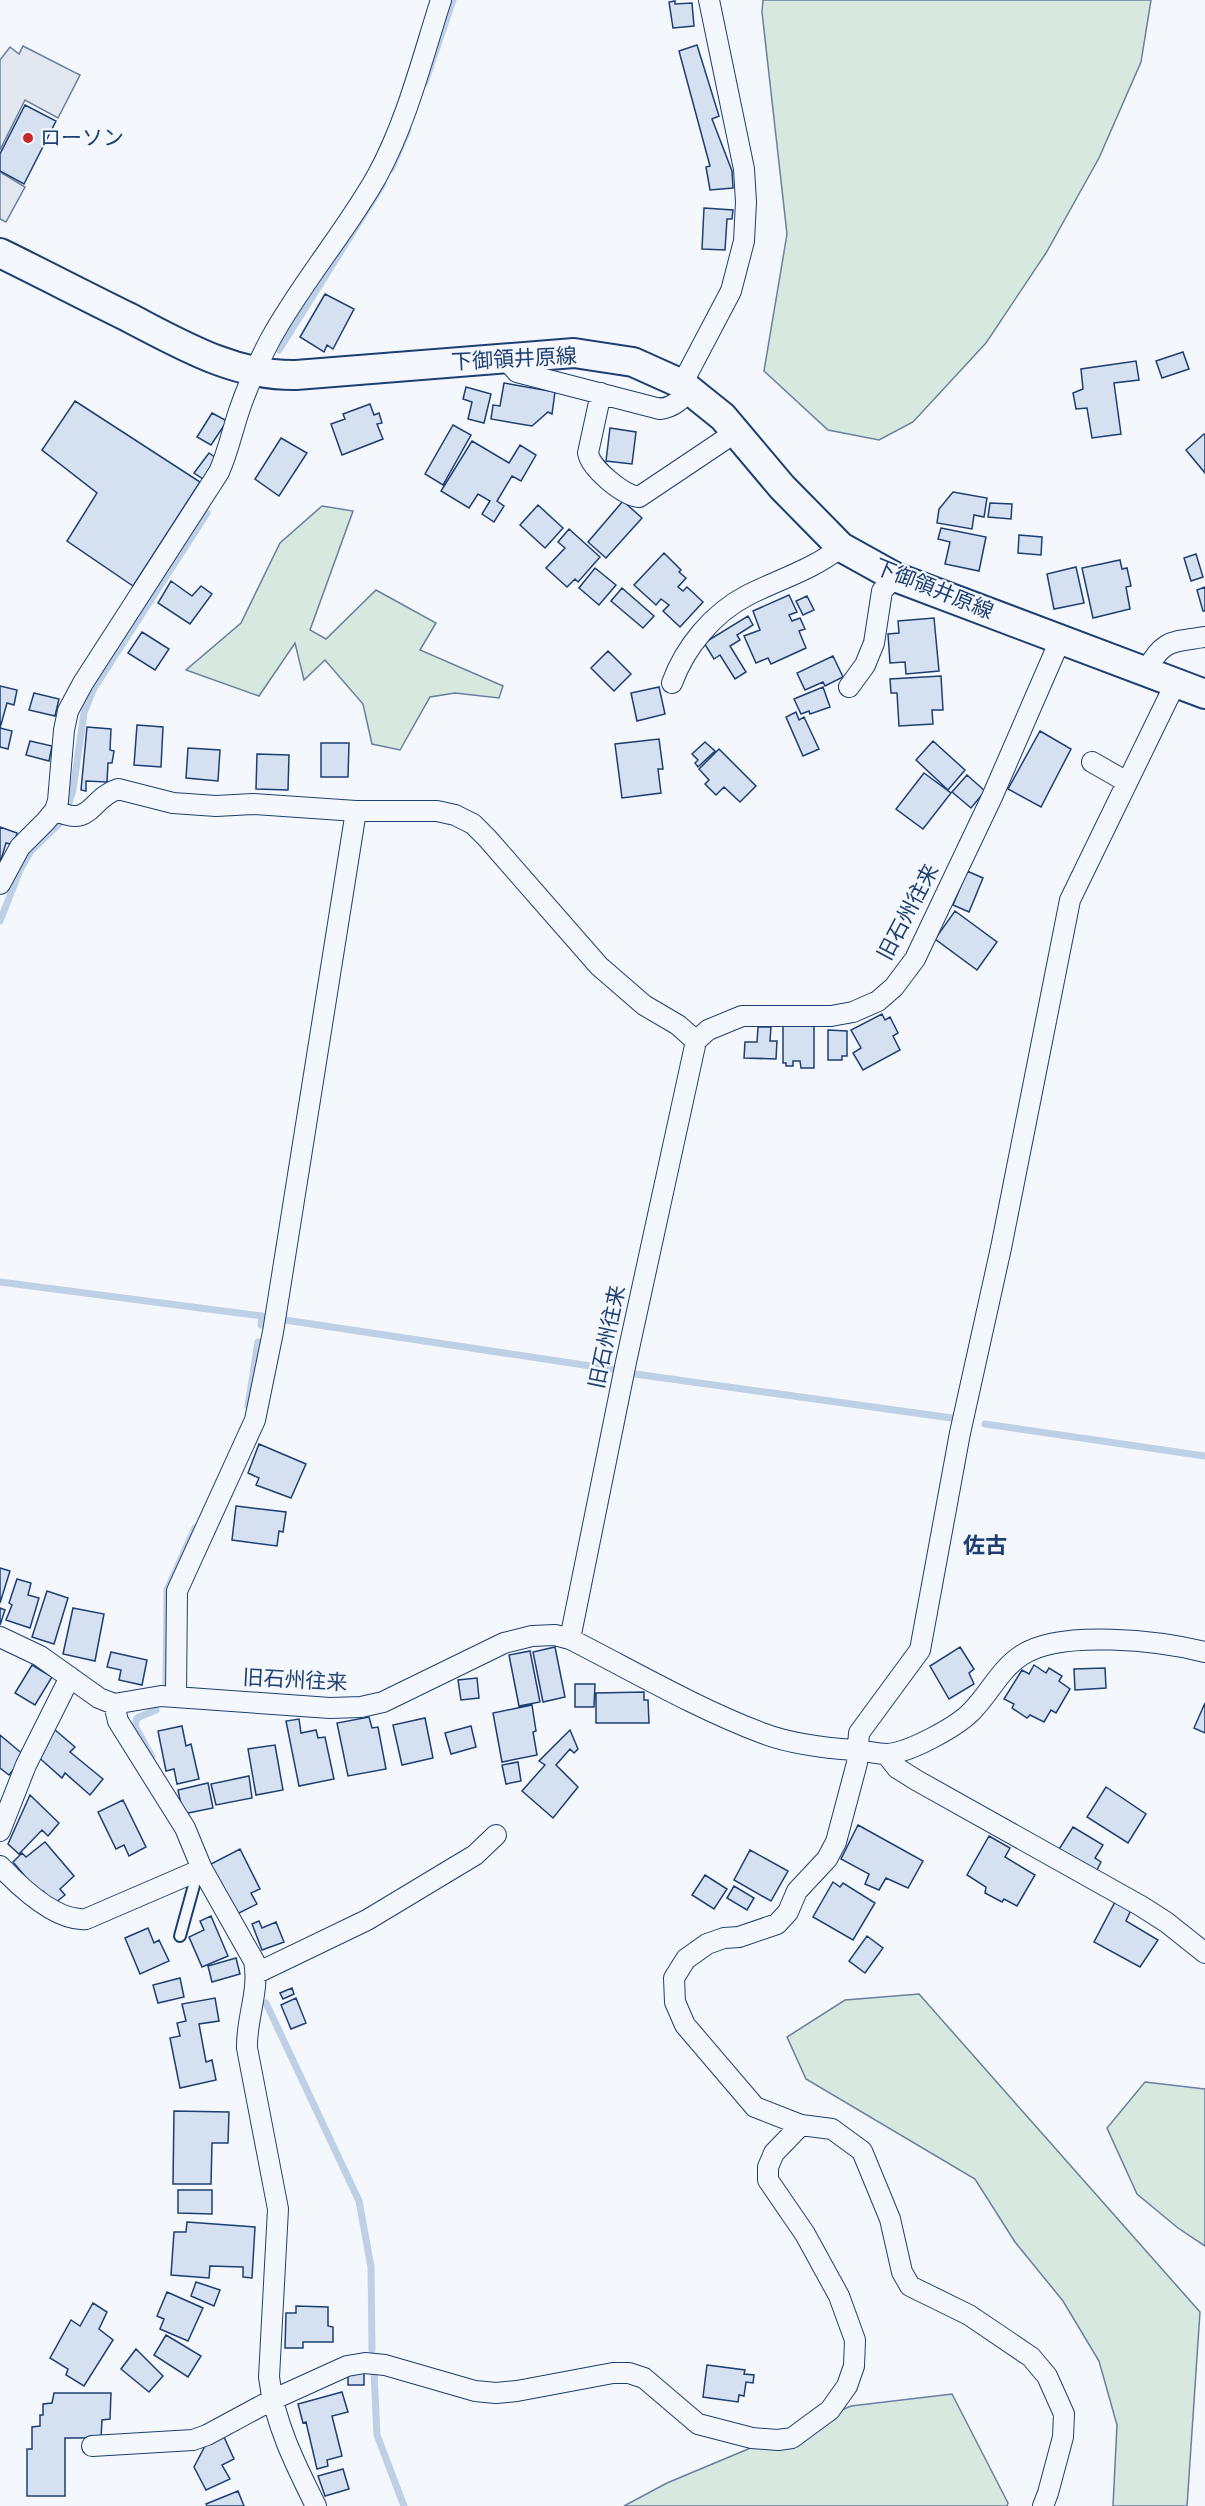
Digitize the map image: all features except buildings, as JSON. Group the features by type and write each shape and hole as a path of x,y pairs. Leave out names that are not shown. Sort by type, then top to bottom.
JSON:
{"main road":[{"name":"下御領井原線","path":"0,253 188,347 225,364 254,372 296,375 574,353 633,362 686,387 723,417 782,487 841,547 895,577 1205,694"}],"street":[{"path":"61,813 58,801 64,730 68,711 82,683 219,472 228,453 239,411 254,372 271,339 376,177 392,146 411,95 441,0"},
{"path":"504,357 517,372 660,409 668,408 680,401 731,291 744,241 746,202 744,170 710,0"},
{"path":"601,393 588,453 590,461 617,487 634,496 639,497 736,432"},
{"path":"672,683 680,661 695,640 722,612 746,596 824,561 841,547"},
{"path":"849,687 865,665 874,643 882,591 895,577"},
{"path":"1146,671 1155,654 1168,643 1205,637"},
{"name":"旧石州往来","path":"114,1704 161,1696 330,1708 361,1707 383,1701 504,1643 532,1636 555,1635 570,1639 626,1362 696,1041 708,1030 742,1016 831,1016 853,1012 878,1001 894,987 915,959 992,797 1061,638"},
{"path":"1042,2506 1048,2493 1063,2437 1064,2414 1047,2376 1032,2357 969,2315 910,2286 902,2272 890,2219 861,2151 832,2129 801,2125 755,2107 685,2025 675,2002 674,1978 686,1959 707,1944 724,1938 739,1937 777,1924 788,1912 797,1891 827,1859 836,1842 857,1763 859,1733 920,1650 960,1433 1001,1248 1070,900 1176,682"},
{"path":"1092,762 1127,782"},
{"path":"0,884 20,847 61,813 81,816 118,789 173,802 216,806 253,804 356,811 437,811 455,815 473,824 606,973 644,1005 678,1025 696,1041"},
{"path":"176,1697 177,1591 255,1420 273,1332 356,811"},
{"path":"0,1637 40,1656 99,1698 114,1704 118,1721 185,1828 202,1869 254,1961 257,1973 246,2034 247,2048 278,2209 269,2377 272,2400 301,2476 316,2506"},
{"path":"570,1639 687,1699 763,1733 821,1748 886,1754 903,1751 943,1731 971,1712 996,1678 1021,1655 1040,1645 1087,1640 1173,1644 1205,1653"},
{"path":"0,1831 26,1765 70,1677"},
{"path":"886,1754 897,1768 916,1780 1141,1906 1166,1922 1205,1953"},
{"path":"257,1973 367,1920 475,1855 496,1835"},
{"path":"0,1866 31,1895 60,1914 76,1920 86,1919 202,1869"},
{"path":"92,2445 193,2440 207,2435 272,2400 347,2366 365,2363 385,2365 475,2391 496,2393 613,2373 629,2373 644,2378 698,2424 752,2438 778,2440 792,2438 830,2410 847,2386 854,2366 855,2340 839,2296 805,2235 768,2180 768,2167 774,2153 801,2125"}],"lane":[{"path":"180,1936 196,1878 202,1869"}],"shaded area":[{"path":"763,0 1151,0 1141,62 1099,158 1046,253 986,343 913,422 879,440 828,430 764,371 787,234 762,12"},
{"path":"23,46 80,75 58,118 25,100 0,150 0,60 10,47 19,54"},
{"path":"0,172 25,187 6,222 0,219"},
{"path":"322,506 353,511 310,630 326,639 376,590 436,623 420,650 503,686 499,698 455,693 430,697 400,750 372,744 363,704 325,660 304,680 295,643 259,696 186,670 241,623 280,543"},
{"path":"919,1994 1200,2312 1187,2506 1113,2506 1117,2425 1099,2361 1063,2301 1015,2242 975,2179 806,2079 787,2037 845,2000"},
{"path":"1145,2082 1205,2089 1205,2246 1178,2228 1137,2194 1107,2128"},
{"path":"952,2394 1008,2503 1007,2506 624,2506 667,2483 851,2406"}],"waterway":[{"path":"425,83 453,0"},
{"path":"391,169 408,130"},
{"path":"279,350 383,184"},
{"path":"0,921 20,870 31,851 64,819 73,790 84,713 94,688 207,513"},
{"path":"0,1282 262,1316 261,1325"},
{"path":"285,1320 617,1370"},
{"path":"248,1406 258,1342"},
{"path":"635,1374 959,1419"},
{"path":"985,1424 1205,1456"},
{"path":"166,1688 167,1590 195,1528"},
{"path":"152,1757 135,1726 137,1718 156,1710"},
{"path":"266,2003 359,2201 371,2267 372,2350"},
{"path":"374,2372 377,2435 404,2506"}],"place":[{"name":"ローソン","path":"28,138"}],"district":[{"name":"佐古","path":"985,1545"}]}
